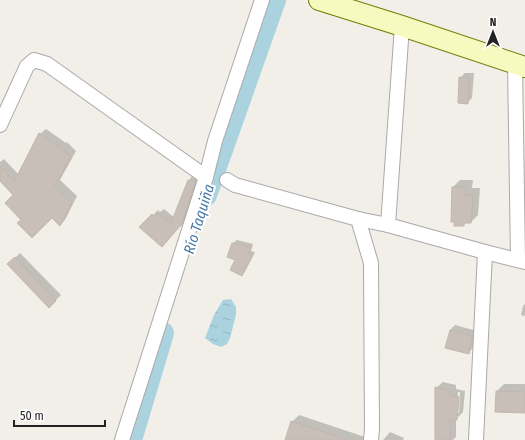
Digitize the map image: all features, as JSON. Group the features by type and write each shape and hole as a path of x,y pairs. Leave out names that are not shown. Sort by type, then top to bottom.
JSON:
{"main road":[{"path":"319,0 520,65"}],"street":[{"path":"122,440 206,177 215,141 262,0"},
{"path":"388,225 402,26"},
{"path":"0,125 27,66 34,60 46,64 206,177"},
{"path":"227,180 235,185 358,219 388,225 521,261 520,65"},
{"path":"358,219 370,263 371,440"},
{"path":"476,440 485,252"}],"water":[{"path":"231,299 236,307 236,315 230,338 227,344 221,347 213,344 205,338 214,315 223,300"}],"building":[{"path":"459,77 469,78 468,104 458,103"},
{"path":"39,133 60,147 71,157 55,186 72,202 60,226 52,218 32,238 17,223 21,220 5,203 13,195 0,181 0,166 14,182"},
{"path":"188,180 195,182 181,226 162,247 139,227 152,214 155,217 158,213 171,223"},
{"path":"452,187 466,187 465,195 473,196 471,223 464,223 464,226 454,226 454,222 451,222"},
{"path":"232,243 251,247 248,254 253,255 242,276 230,270 235,260 227,257"},
{"path":"15,257 56,301 49,308 7,264"},
{"path":"450,330 472,336 469,354 445,348"},
{"path":"435,387 450,391 450,395 459,397 457,420 450,419 450,440 435,440"},
{"path":"496,391 525,392 525,413 495,412"},
{"path":"291,421 342,438 342,440 285,440"}],"waterway":[{"name":"Río Taquiña","path":"206,195 275,0"},
{"name":"Río Taquiña","path":"131,440 163,333"}]}
